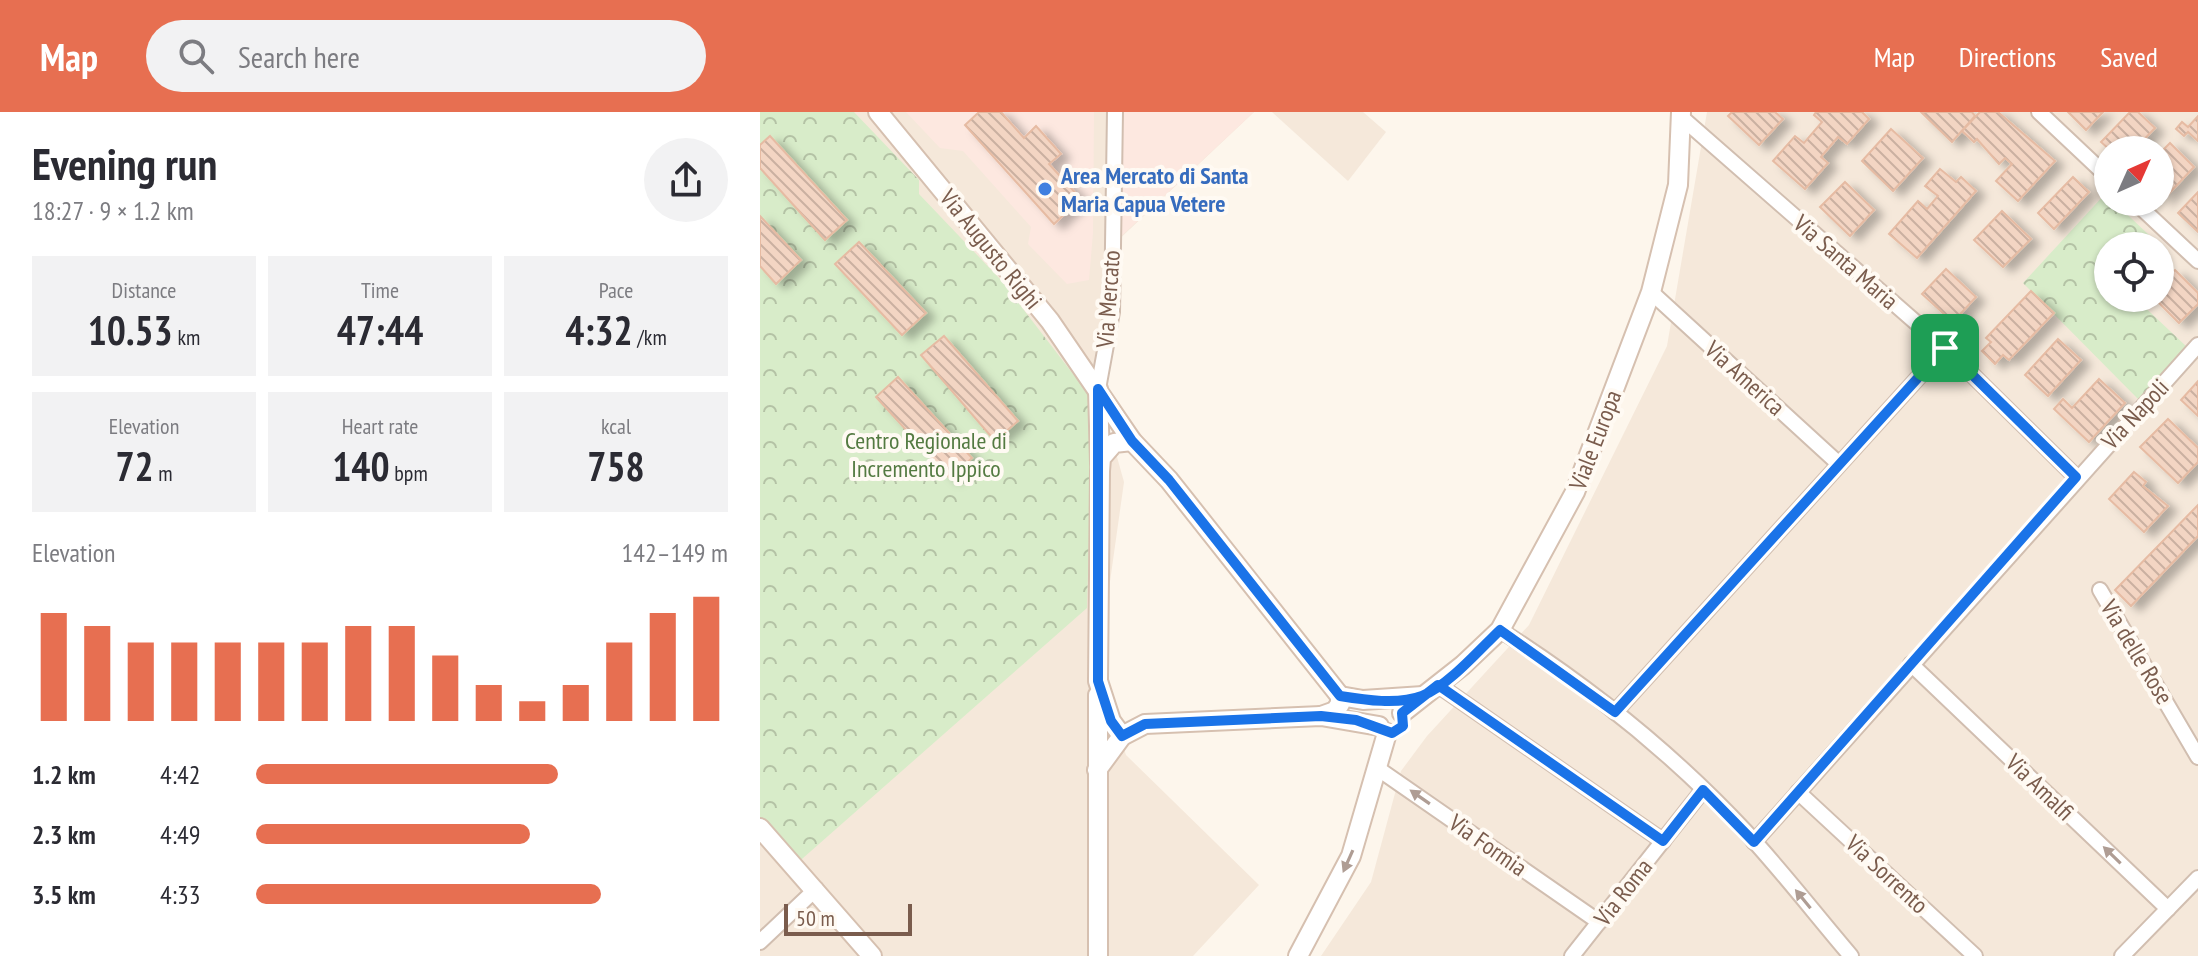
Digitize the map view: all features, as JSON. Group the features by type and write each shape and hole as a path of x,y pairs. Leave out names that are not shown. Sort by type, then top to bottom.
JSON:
{"street":[{"name":"Via Augusto Righi","path":"878,112 1050,321 1132,441 1169,480 1340,696"},
{"name":"Via Mercato","path":"1098,389 1112,312 1115,112"},
{"path":"2039,112 2094,164"},
{"name":"Viale Europa","path":"1383,729 1380,713 1387,708 1402,713 1500,630 1575,492 1651,292 1678,185 1681,115"},
{"name":"Via Santa Maria","path":"1681,115 1945,348 2076,477"},
{"path":"2150,216 2198,261"},
{"name":"Via America","path":"1651,292 1839,464"},
{"name":"Via Napoli","path":"1754,842 2076,477 2198,345"},
{"path":"1615,712 1945,348"},
{"path":"1098,389 1098,956"},
{"path":"1100,471 1101,458 1114,443 1132,441"},
{"name":"Via delle Rose","path":"2100,590 2198,757"},
{"path":"1500,630 1615,712 1703,790 1754,842 1851,956"},
{"name":"Via Amalfi","path":"1911,664 2168,909"},
{"path":"1098,681 1111,721 1122,736"},
{"path":"1321,716 1335,711 1340,704 1340,696 1390,700 1430,690 1663,841"},
{"path":"1097,770 1122,736 1145,724 1321,716 1383,729 1377,768 1351,856 1298,956"},
{"name":"Via Formia","path":"1377,768 1599,922"},
{"name":"Via Roma","path":"1572,956 1703,790"},
{"name":"Via Sorrento","path":"1798,792 1975,956"},
{"path":"760,828 872,956"},
{"path":"2122,956 2198,878"},
{"path":"760,942 816,889"}],"shaded area":[{"path":"760,112 1254,112 1113,245 1098,389 1124,482 1098,667 1126,755 1259,885 1193,956 760,956"},
{"name":"Area Mercato di Santa Maria Capua Vetere","path":"906,112 1094,112 1093,233 1089,280 1067,284 1028,244 1031,227 963,151 940,148"},
{"name":"Area Mercato di Santa Maria Capua Vetere","path":"1115,112 1254,112 1112,245"},
{"path":"1272,112 1363,112 1386,132 1348,181"},
{"path":"1707,112 2198,112 2198,956 1321,956 1371,882 1401,771 1427,736 1529,625 1667,346"}],"green space":[{"name":"Centro Regionale di Incremento Ippico","path":"760,112 854,112 919,180 919,194 1000,279 1093,400 1087,608 794,866 760,828"},
{"path":"2094,206 2094,216 2129,216 2146,232 2094,232 2094,312 2150,312 2187,347 2138,399 2023,283"}],"building":[{"path":"979,112 1001,112 1024,138 1036,126 1061,154 1049,164 1081,199 1054,224 965,125"},
{"path":"1732,112 1775,112 1783,119 1759,145 1728,116"},
{"path":"1816,112 1862,112 1869,119 1847,144 1838,137 1821,157 1828,163 1805,189 1773,161 1795,136 1804,143 1822,122 1814,115"},
{"path":"1921,112 1972,112 1975,116 1952,142"},
{"path":"1980,112 1998,112 2055,161 2018,201 1996,181 2012,164 2005,158 1999,164 1977,139 1974,142 1962,131"},
{"path":"2068,112 2103,112 2086,130"},
{"path":"2130,112 2138,112 2155,128 2147,136 2107,136"},
{"path":"2198,116 2198,141 2188,132 2184,136 2176,129 2182,122 2188,127"},
{"path":"1891,129 1923,158 1893,191 1862,161"},
{"path":"770,136 847,220 825,240 760,168 760,145"},
{"path":"2174,147 2194,167 2174,188"},
{"path":"1940,169 1956,182 1961,177 1976,191 1917,258 1889,234 1918,201 1927,209 1938,196 1925,186"},
{"path":"2073,177 2089,192 2054,229 2038,213"},
{"path":"1845,182 1874,210 1850,236 1820,207"},
{"path":"2198,192 2198,232 2178,213"},
{"path":"2002,211 2031,239 2003,267 1974,240"},
{"path":"760,216 801,260 776,284 760,266"},
{"path":"859,242 926,313 902,335 835,264"},
{"path":"1946,269 1976,297 1953,322 1922,294"},
{"path":"2174,271 2198,293 2198,304 2179,323 2168,312 2174,312"},
{"path":"2031,291 2054,313 2009,360 2003,355 1995,364 1982,351 1991,342 1986,338"},
{"path":"944,336 1018,421 995,441 921,355"},
{"path":"2058,339 2081,360 2048,396 2025,375"},
{"path":"898,377 972,458 950,478 876,397"},
{"path":"2099,379 2125,403 2089,442 2054,409 2063,399 2072,408"},
{"path":"2198,381 2198,416 2181,400"},
{"path":"2168,419 2198,448 2198,462 2178,483 2140,447"},
{"path":"2134,472 2146,482 2143,486 2168,506 2144,532 2109,499"},
{"path":"2198,505 2198,536 2131,606 2115,590"}],"place":[{"name":"Area Mercato di Santa Maria Capua Vetere","path":"1045,189"}],"route":[{"path":"1945,348 2076,477 1754,842 1703,790 1663,841 1438,685 1402,713 1403,726 1392,733 1356,720 1321,716 1145,724 1122,736 1111,721 1098,681 1098,389 1132,441 1169,480 1340,696 1390,700 1423,696 1463,665 1500,630 1558,668 1615,712 1945,348"}]}
